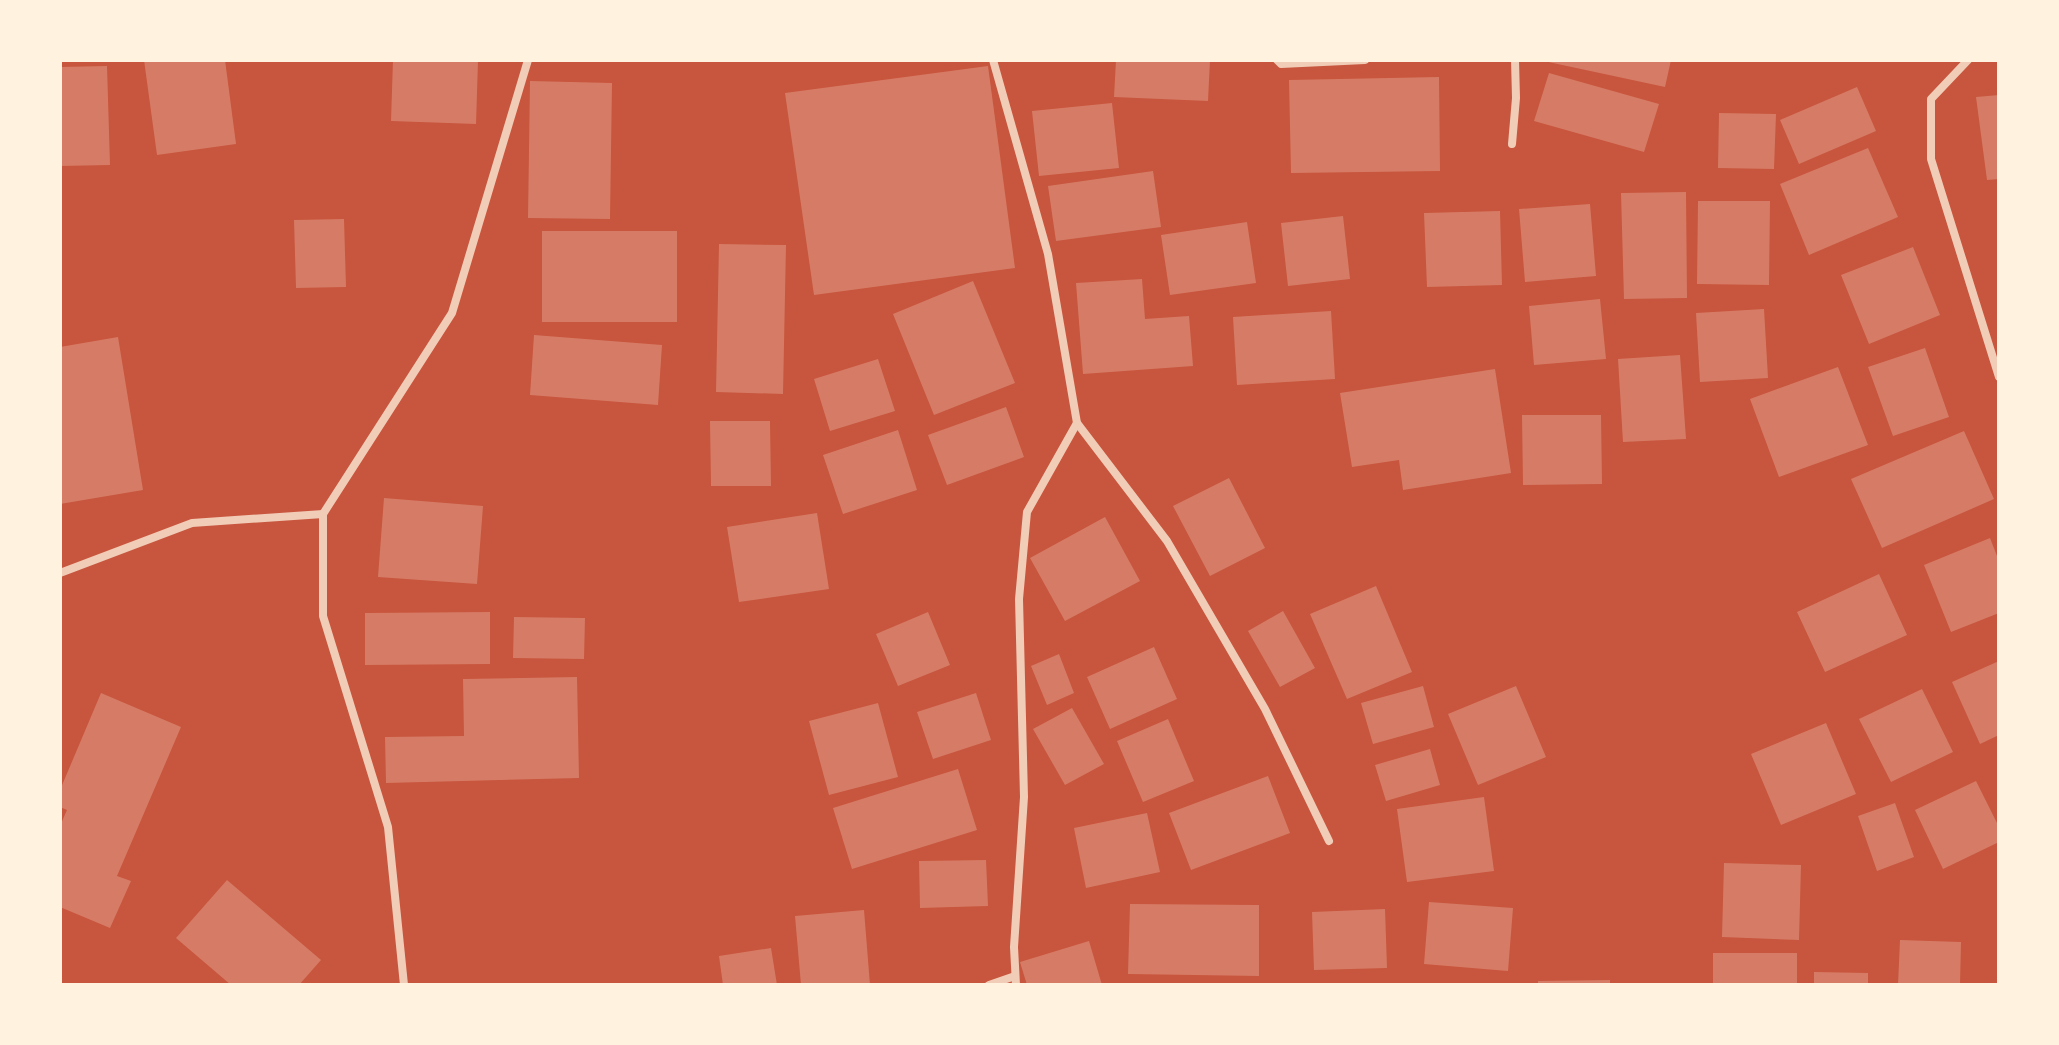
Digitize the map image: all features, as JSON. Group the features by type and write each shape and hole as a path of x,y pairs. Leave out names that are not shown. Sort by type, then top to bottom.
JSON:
{"street":[{"path":"404,985 388,827 323,616 323,514 452,313 528,60"},
{"path":"993,60 1048,254 1077,423 1167,541 1265,709 1329,841"},
{"path":"1277,60 1281,64 1365,60"},
{"path":"1512,144 1515,60"},
{"path":"1968,60 1931,99 1931,159 1999,377"},
{"path":"989,985 1016,980 1014,947 1024,797 1019,599 1027,512 1077,423"},
{"path":"60,573 192,523 323,514"}],"building":[{"path":"144,60 225,60 236,144 157,155"},
{"path":"393,60 478,60 476,124 391,121"},
{"path":"1116,60 1210,60 1208,101 1114,97"},
{"path":"1539,60 1671,60 1665,87"},
{"path":"107,66 110,165 60,166 60,67"},
{"path":"988,66 1015,268 814,295 785,93"},
{"path":"1549,73 1659,104 1644,152 1534,121"},
{"path":"1439,77 1440,171 1291,173 1289,80"},
{"path":"530,81 612,83 610,219 528,218"},
{"path":"1857,87 1876,131 1799,164 1780,120"},
{"path":"1999,95 1999,179 1987,180 1976,97"},
{"path":"1112,103 1119,168 1039,176 1032,111"},
{"path":"1719,113 1776,114 1774,169 1718,168"},
{"path":"1868,148 1898,217 1809,255 1780,184"},
{"path":"1153,171 1161,227 1056,241 1048,186"},
{"path":"1686,192 1687,298 1624,299 1621,193"},
{"path":"1698,201 1770,201 1769,285 1697,284"},
{"path":"1590,204 1596,276 1525,282 1519,209"},
{"path":"1500,211 1502,285 1427,287 1424,213"},
{"path":"1343,216 1350,279 1288,286 1281,223"},
{"path":"344,219 346,287 296,288 294,220"},
{"path":"1247,222 1256,283 1170,295 1161,235"},
{"path":"542,231 677,231 677,322 542,322"},
{"path":"719,244 786,245 783,394 716,392"},
{"path":"1913,247 1940,315 1869,344 1841,275"},
{"path":"1142,279 1145,319 1189,316 1193,366 1083,374 1076,283"},
{"path":"973,281 1015,383 934,415 893,314"},
{"path":"1600,299 1606,359 1534,365 1529,306"},
{"path":"1764,309 1768,378 1700,382 1696,313"},
{"path":"1331,311 1335,379 1237,385 1233,317"},
{"path":"534,335 662,345 658,405 530,395"},
{"path":"118,337 143,490 60,504 60,347"},
{"path":"1925,348 1949,417 1893,436 1868,367"},
{"path":"1680,355 1686,439 1623,442 1618,359"},
{"path":"878,359 895,411 830,431 814,379"},
{"path":"1838,367 1868,445 1779,477 1750,399"},
{"path":"1495,369 1511,473 1403,490 1399,460 1352,467 1340,393"},
{"path":"1006,407 1024,457 947,485 928,435"},
{"path":"1522,415 1601,415 1602,484 1523,485"},
{"path":"710,421 770,421 771,486 711,486"},
{"path":"898,430 917,490 843,514 823,455"},
{"path":"1964,431 1994,499 1882,548 1851,479"},
{"path":"1229,478 1265,548 1210,576 1173,506"},
{"path":"384,498 483,506 477,584 378,577"},
{"path":"817,513 829,589 739,602 727,527"},
{"path":"1105,517 1140,581 1065,621 1030,558"},
{"path":"1990,538 1999,561 1999,613 1951,632 1924,565"},
{"path":"1879,574 1907,635 1825,672 1797,612"},
{"path":"1376,586 1412,672 1347,699 1310,614"},
{"path":"1283,611 1315,668 1280,687 1248,631"},
{"path":"490,612 490,664 365,665 365,613"},
{"path":"928,612 950,665 898,686 876,634"},
{"path":"514,617 585,618 584,659 513,658"},
{"path":"1154,647 1177,699 1110,729 1087,677"},
{"path":"1059,654 1074,693 1047,705 1031,666"},
{"path":"1999,661 1999,735 1980,744 1952,682"},
{"path":"577,677 579,778 386,783 385,737 464,736 463,679"},
{"path":"1423,686 1434,727 1373,744 1361,703"},
{"path":"1516,686 1546,757 1478,785 1448,714"},
{"path":"1922,689 1953,752 1891,782 1859,719"},
{"path":"101,693 181,727 117,876 131,881 110,928 60,907 60,826 67,810 60,807 60,790"},
{"path":"976,693 991,740 933,759 917,712"},
{"path":"878,703 898,777 829,795 809,721"},
{"path":"1072,708 1104,764 1065,785 1033,729"},
{"path":"1168,719 1194,781 1143,802 1117,741"},
{"path":"1826,723 1856,794 1781,825 1751,754"},
{"path":"1430,749 1440,785 1386,801 1375,765"},
{"path":"958,769 977,830 852,869 833,808"},
{"path":"1268,776 1290,833 1191,870 1169,813"},
{"path":"1976,781 1999,827 1999,842 1943,869 1915,810"},
{"path":"1484,797 1494,871 1407,882 1397,809"},
{"path":"1895,803 1914,857 1877,871 1858,816"},
{"path":"1147,813 1160,872 1086,888 1074,828"},
{"path":"986,860 988,906 920,908 919,861"},
{"path":"1724,863 1801,865 1799,940 1722,937"},
{"path":"227,880 321,960 299,985 231,985 176,938"},
{"path":"1429,902 1513,908 1508,971 1424,964"},
{"path":"1130,904 1259,905 1259,976 1128,974"},
{"path":"1385,909 1387,968 1314,970 1312,912"},
{"path":"864,910 870,985 801,985 795,916"},
{"path":"1900,940 1961,942 1960,985 1898,985"},
{"path":"1089,941 1102,985 1027,985 1020,962"},
{"path":"771,948 777,985 723,985 719,956"},
{"path":"1713,953 1797,953 1797,985 1713,985"},
{"path":"1814,972 1868,973 1868,985 1814,985"},
{"path":"1610,980 1610,985 1538,985 1538,981"}]}
